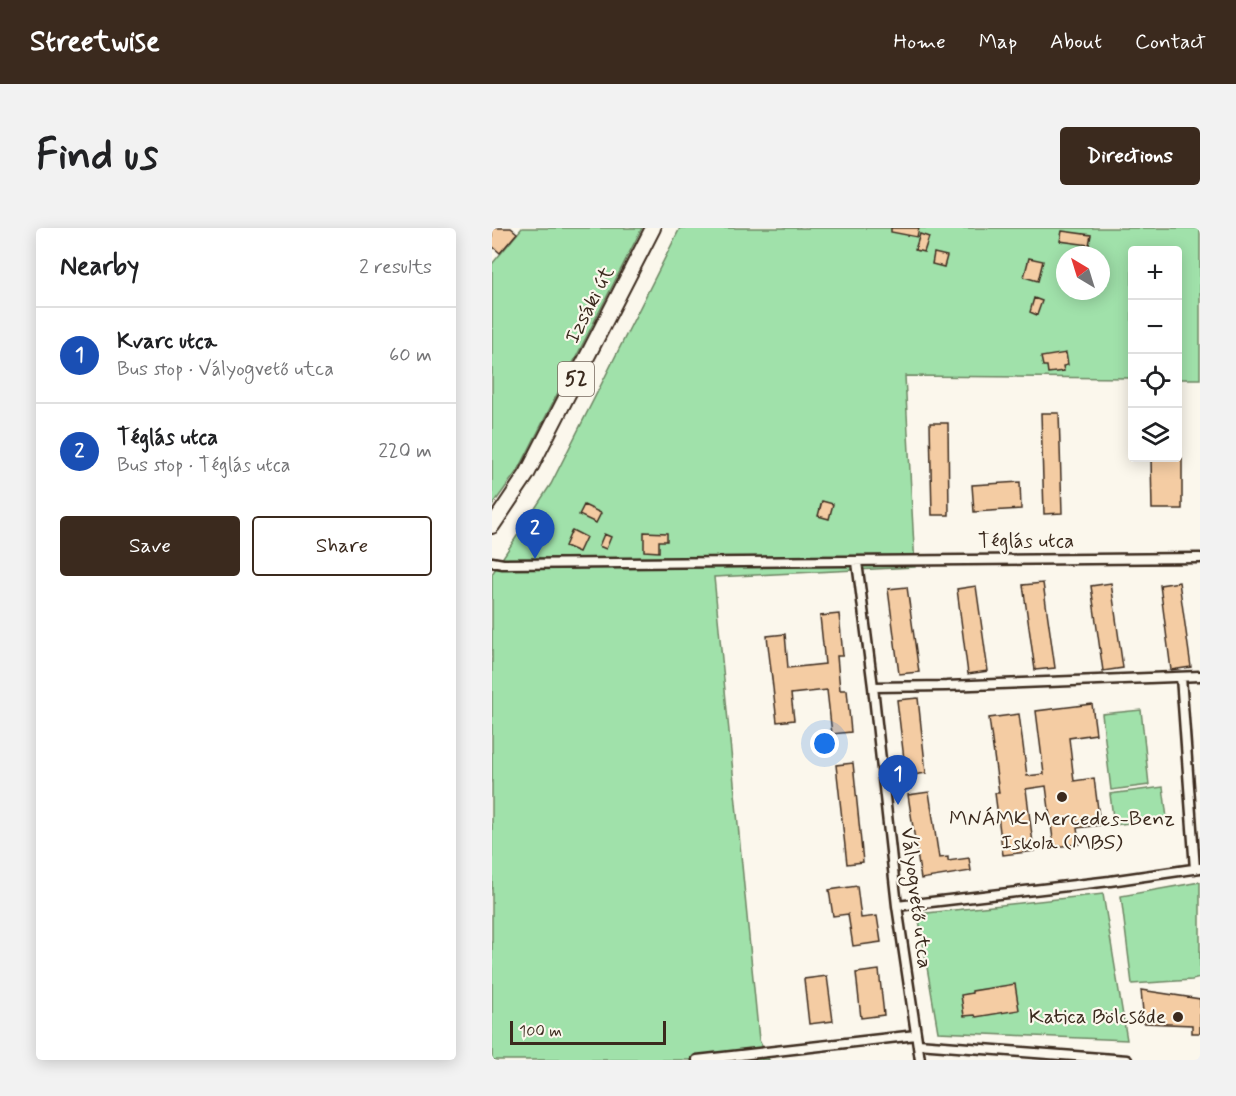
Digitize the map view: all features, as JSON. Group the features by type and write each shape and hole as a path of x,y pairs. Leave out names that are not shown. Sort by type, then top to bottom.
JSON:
{"main road":[{"name":"Izsáki út","path":"492,526 527,474 652,228"}],"street":[{"name":"Téglás utca","path":"492,562 515,564 1200,558"},
{"name":"Vályogvető utca","path":"857,562 897,906 920,1060"},
{"path":"873,687 1200,676"},
{"path":"897,906 1110,881 1198,868 1181,677"},
{"path":"697,1060 917,1039 1127,1060"}],"green space":[{"path":"522,228 642,228 520,467 492,506 492,264"},
{"path":"680,228 1200,228 1200,379 1182,379 1182,246 1128,246 1128,378 905,376 915,567 714,577 759,1040 769,1060 492,1060 492,574 551,484"},
{"path":"1141,710 1149,785 1111,790 1102,714"},
{"path":"1163,787 1167,818 1114,825 1110,794"},
{"path":"1200,882 1200,978 1132,984 1121,896"},
{"path":"1103,894 1127,1040 938,1032 918,914"}],"building":[{"path":"492,228 511,228 517,233 500,253 492,246"},
{"path":"891,228 919,228 917,237 891,232"},
{"path":"1062,231 1091,235 1089,245 1060,241"},
{"path":"920,234 929,237 924,252 915,250"},
{"path":"934,253 947,256 944,267 932,264"},
{"path":"1029,258 1043,261 1038,281 1024,277"},
{"path":"1034,298 1042,301 1037,315 1030,312"},
{"path":"1066,353 1068,365 1063,366 1064,371 1048,373 1047,366 1043,366 1041,357"},
{"path":"1041,413 1059,413 1062,513 1044,514"},
{"path":"930,423 948,423 949,515 932,515"},
{"path":"1151,462 1182,462 1182,509 1152,509"},
{"path":"1020,482 1021,509 974,512 972,485"},
{"path":"822,501 833,504 829,519 818,516"},
{"path":"584,505 601,513 596,523 579,515"},
{"path":"572,530 586,537 579,552 565,546"},
{"path":"644,532 667,533 667,541 659,541 659,552 644,551"},
{"path":"604,534 611,537 606,549 599,546"},
{"path":"1179,582 1191,667 1171,670 1160,585"},
{"path":"1043,583 1055,668 1035,670 1023,585"},
{"path":"1111,583 1123,668 1103,671 1091,586"},
{"path":"976,586 988,671 968,674 957,589"},
{"path":"907,587 919,672 899,674 888,589"},
{"path":"839,614 843,656 837,656 840,690 847,690 851,732 832,734 827,690 791,694 794,720 777,722 767,636 785,634 788,668 825,664 820,616"},
{"path":"918,698 926,773 906,776 897,700"},
{"path":"1092,704 1096,734 1069,738 1074,781 1094,778 1100,825 1077,828 1079,844 1054,847 1046,786 1026,789 1034,851 1003,855 995,793 999,793 989,718 1019,714 1027,776 1044,774 1036,711"},
{"path":"853,763 863,862 847,864 836,765"},
{"path":"929,792 939,858 948,857 948,861 969,858 971,871 921,879 908,795"},
{"path":"857,886 861,918 877,916 881,942 853,946 848,914 833,916 829,890"},
{"path":"879,970 884,1015 861,1018 856,973"},
{"path":"827,976 833,1021 809,1024 804,979"},
{"path":"1015,984 1019,1010 976,1017 975,1015 964,1016 961,995"},
{"path":"1141,990 1200,999 1200,1033 1192,1033 1192,1025 1144,1023"}],"place":[{"name":"Téglás utca","path":"535,559"},
{"name":"MNÁMK Mercedes-Benz Iskola (MBS)","path":"1062,797"},
{"name":"Kvarc utca","path":"898,805"},
{"name":"Katica Bölcsőde","path":"1178,1017"}]}
